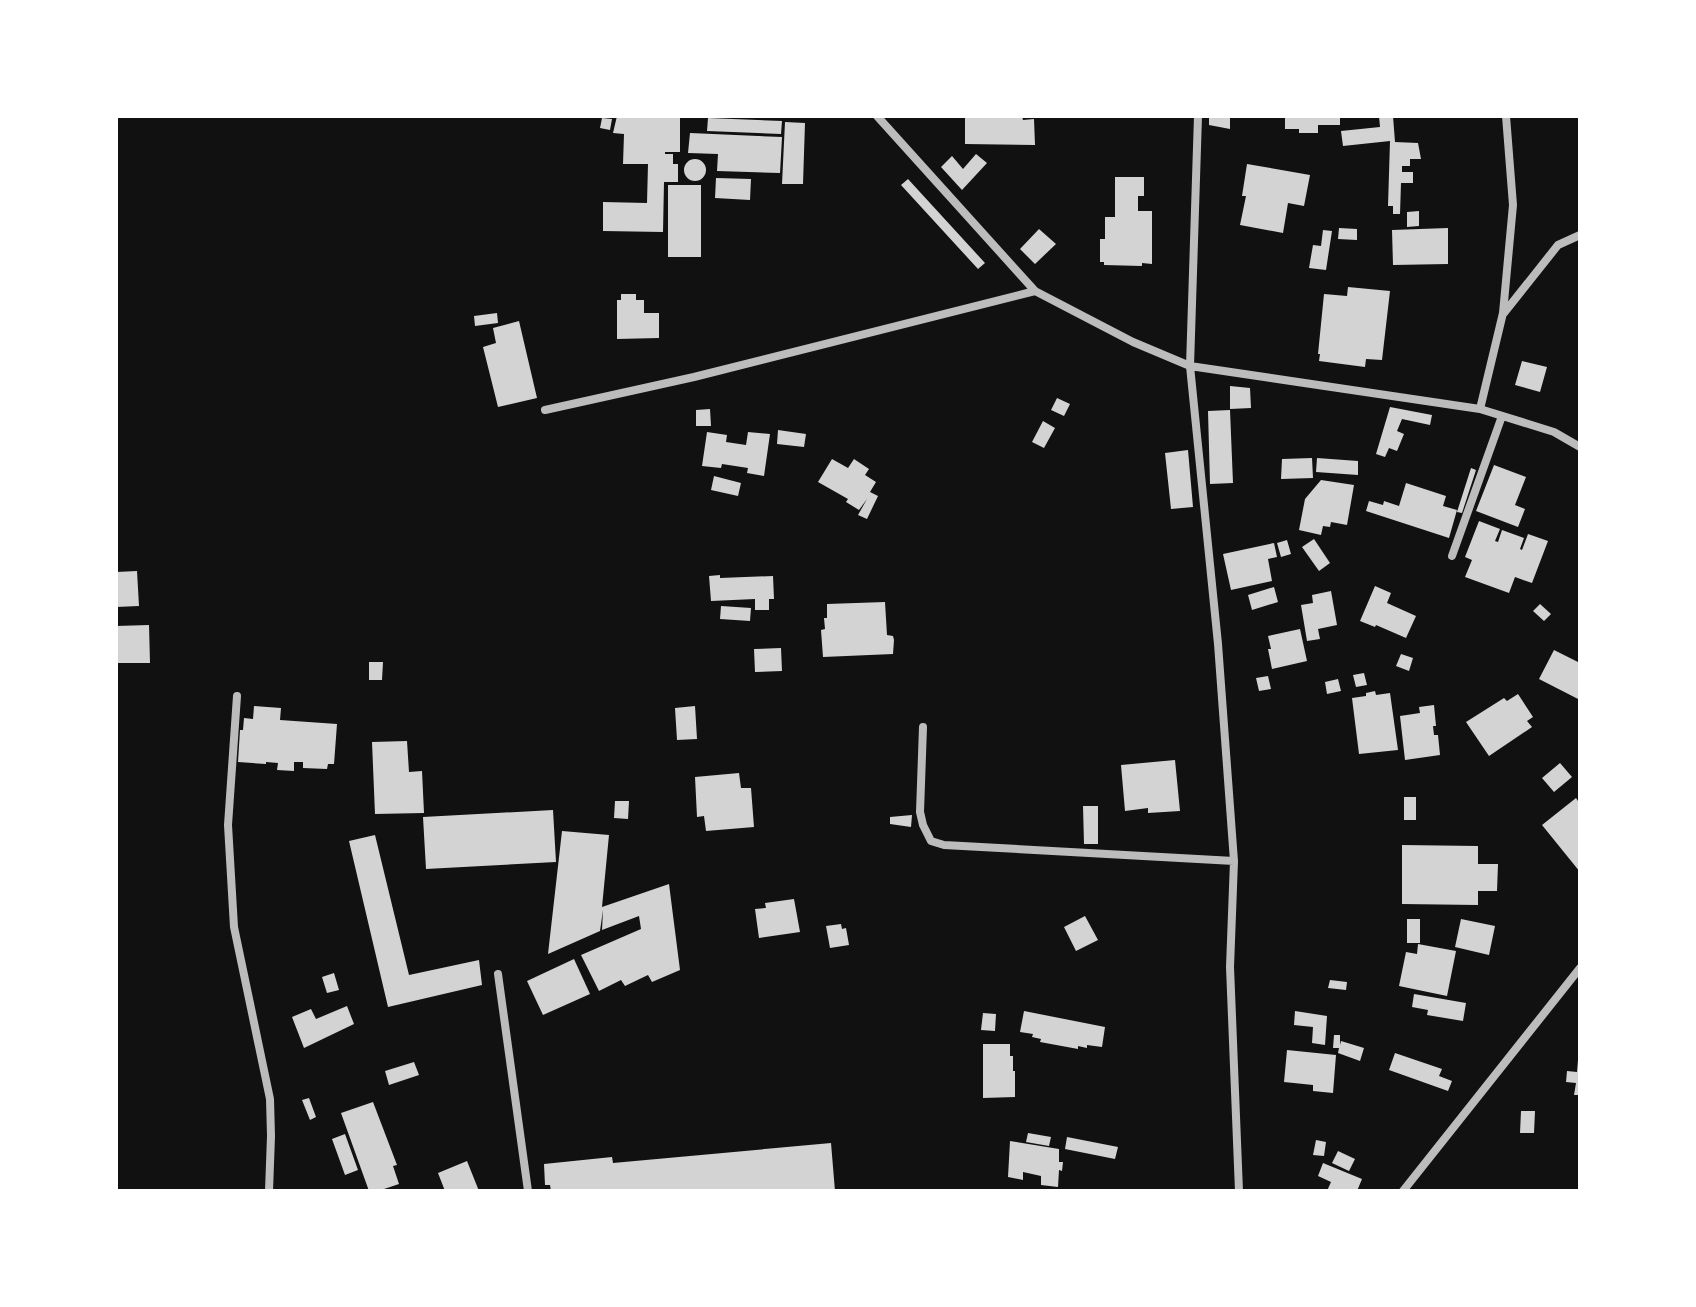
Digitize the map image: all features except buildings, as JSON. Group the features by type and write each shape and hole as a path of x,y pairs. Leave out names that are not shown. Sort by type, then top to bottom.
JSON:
{"street":[{"path":"877,116 1035,291 1133,342 1190,366 1480,409 1554,432 1580,447"},
{"path":"1198,116 1190,366 1218,644 1234,861 1230,967 1239,1191"},
{"path":"1480,409 1503,313 1513,205 1506,116"},
{"path":"1503,313 1558,245 1580,235"},
{"path":"545,410 694,377 1035,291"},
{"path":"1452,556 1502,416"},
{"path":"237,696 228,825 234,927 270,1099 269,1191"},
{"path":"923,727 920,812 931,841 944,845 1234,861"},
{"path":"1403,1191 1580,968"},
{"path":"498,974 528,1191"}]}
